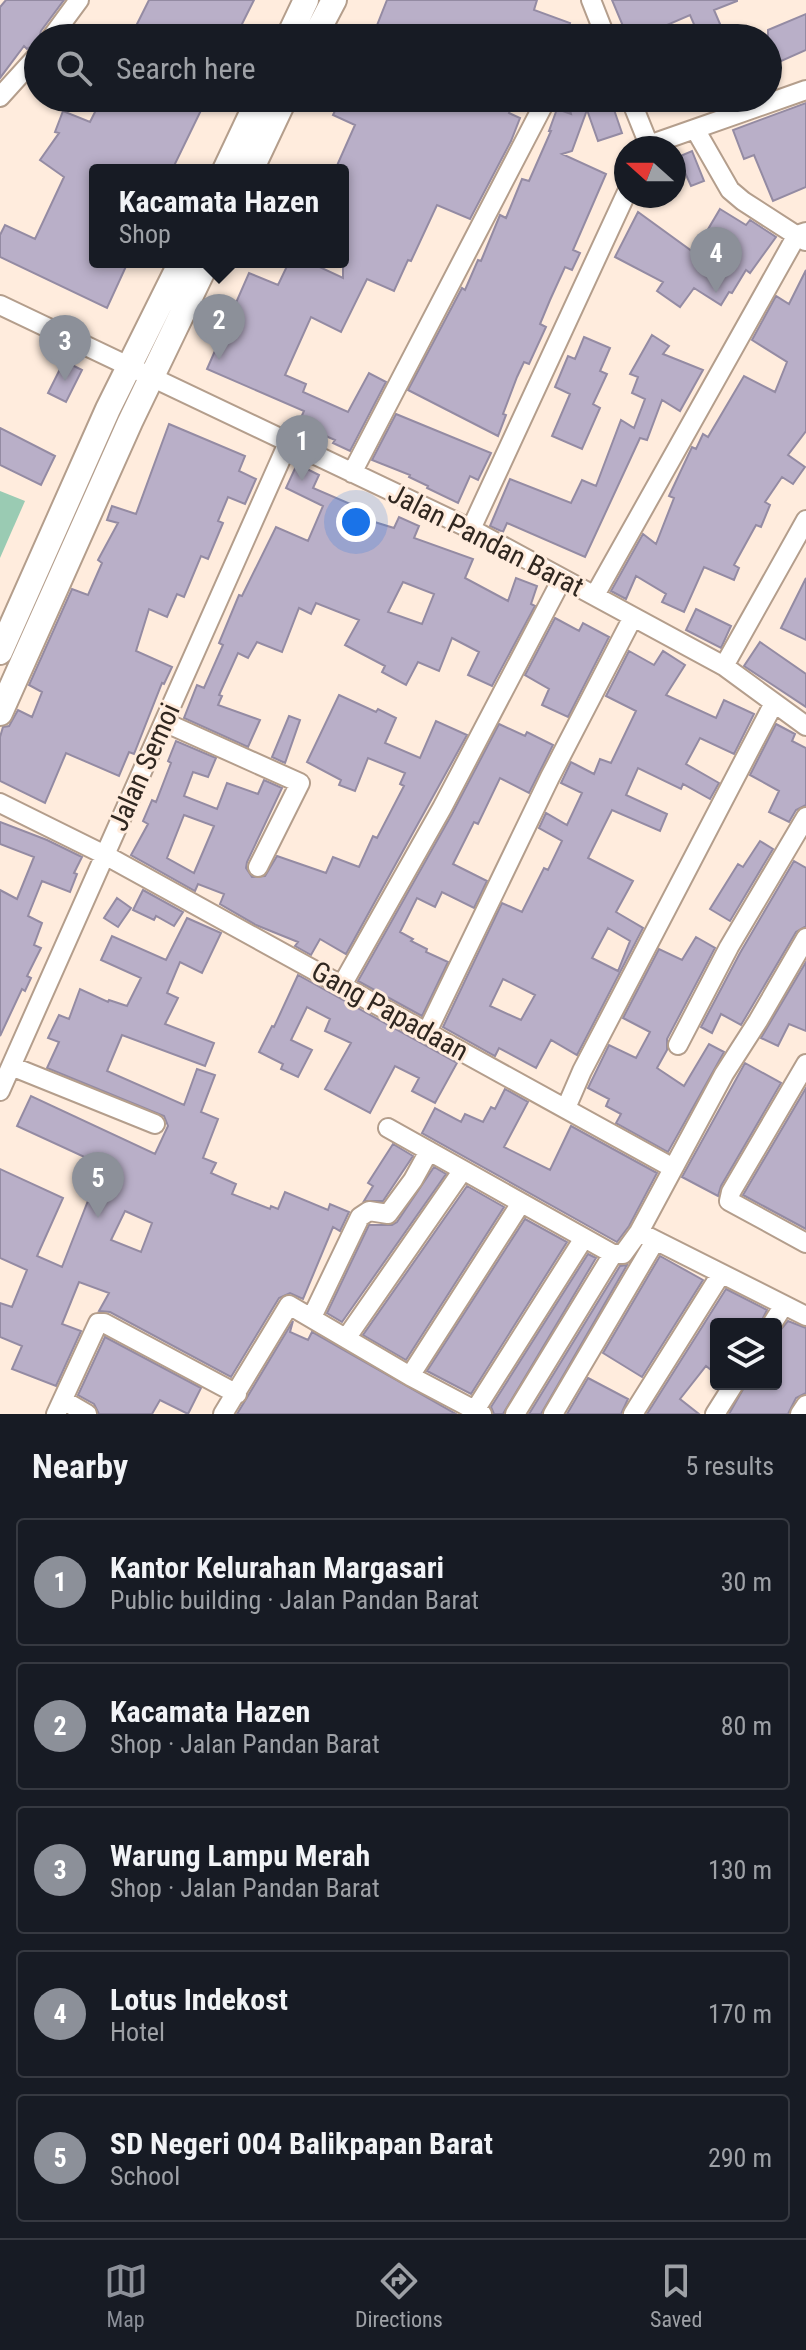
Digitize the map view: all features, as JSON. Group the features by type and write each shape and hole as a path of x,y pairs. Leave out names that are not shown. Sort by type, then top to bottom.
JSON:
{"main road":[{"path":"295,24 306,0"},
{"path":"321,24 334,0"},
{"path":"228,164 252,112"},
{"path":"254,164 278,112"},
{"path":"0,713 140,372 154,318 178,268"},
{"path":"0,652 108,409 140,372 203,268"}],"street":[{"path":"61,24 79,0"},
{"path":"591,0 600,24"},
{"path":"0,97 24,70"},
{"path":"782,98 806,90"},
{"path":"352,473 540,112"},
{"path":"635,112 644,136"},
{"path":"677,136 743,112"},
{"path":"595,595 803,236 730,190 695,129"},
{"path":"471,529 620,208"},
{"name":"Jalan Pandan Barat","path":"0,305 471,529 724,666 806,726"},
{"name":"Jalan Semoi","path":"0,1091 288,443"},
{"path":"724,666 806,520"},
{"path":"342,985 442,808 562,579"},
{"path":"427,1032 543,790 633,617"},
{"path":"566,1108 582,1071 774,703"},
{"path":"164,722 300,783 258,867"},
{"name":"Gang Papadaan","path":"0,803 105,855 673,1168"},
{"path":"678,1045 729,947 806,817"},
{"path":"553,1414 647,1237 673,1168 724,1074 806,938"},
{"path":"806,1064 731,1192 729,1201 806,1243"},
{"path":"11,1066 155,1124"},
{"path":"388,1128 613,1254 623,1254 647,1237"},
{"path":"312,1317 360,1217 369,1211 388,1214 413,1180 429,1151"},
{"path":"347,1337 463,1170"},
{"path":"410,1376 521,1203"},
{"path":"647,1237 806,1316"},
{"path":"223,1414 286,1307 291,1306 478,1412 584,1238"},
{"path":"515,1414 613,1254"},
{"path":"633,1414 721,1274"},
{"path":"776,1318 784,1305"},
{"path":"87,1414 60,1407 98,1323 104,1323 237,1394"},
{"path":"715,1414 730,1390"},
{"path":"441,1414 453,1398"},
{"path":"800,1414 806,1405"}],"green space":[{"path":"0,491 25,501 0,558"}],"building":[{"path":"6,0 64,0 46,24 24,24 24,46 0,78 0,7"},
{"path":"149,0 254,0 242,24 137,24"},
{"path":"387,0 537,0 534,10 570,23 570,24 378,24"},
{"path":"612,0 737,0 714,10 720,24 694,24 690,15 669,24 622,24"},
{"path":"806,14 806,50 782,61 782,24"},
{"path":"806,103 806,187 773,201 754,155 744,159 733,130"},
{"path":"63,112 90,122 95,112 200,112 175,164 89,164 89,268 125,268 107,308 0,257 0,235 5,225 35,239 64,177 40,160 59,133 55,132"},
{"path":"334,112 509,112 520,118 470,219 437,205 394,291 367,279 341,332 311,317 285,375 306,384 303,392 348,412 369,373 386,382 350,451 333,443 335,440 298,424 304,411 207,369 249,273 278,285 286,268 322,268 343,278 343,268 349,268 349,164 338,164 355,125 333,115"},
{"path":"556,112 586,112 572,151 562,154 606,174 573,250 580,253 572,270 565,267 550,300 540,324 546,327 529,364 524,362 517,377 498,436 408,390 462,288 465,290 478,260 481,261 500,215 506,218 522,179 529,181"},
{"path":"588,112 615,112 622,133 598,141"},
{"path":"692,151 704,181 691,186 686,175 686,154"},
{"path":"720,209 746,225 750,220 776,237 750,273 746,270 721,305 694,288 680,307 657,291 663,282 615,257 638,212 722,273 737,249 707,231"},
{"path":"806,270 806,431 788,455 805,467 793,484 782,477 765,502 770,505 761,527 756,525 734,565 739,568 734,580 704,567 684,612 662,602 666,594 636,576 626,599 611,591 643,534 656,544 674,498 669,496 692,447 696,449 703,434 708,437 744,376 775,392 787,362 752,340 776,296 789,304"},
{"path":"652,335 669,346 663,354 703,370 680,411 662,400 647,440 640,438 585,557 507,523 503,532 490,526 510,479 571,503 582,480 596,486 621,420 634,428 645,399 632,393 638,377 630,374"},
{"path":"584,337 610,348 600,371 607,374 593,404 600,408 582,449 552,436 570,394 555,387 568,356 575,359"},
{"path":"64,361 82,370 66,402 48,393"},
{"path":"396,414 491,453 478,480 470,476 458,503 427,488 410,475 372,460"},
{"path":"169,424 245,456 239,471 256,479 245,504 228,497 218,521 223,523 208,559 201,556 184,597 177,594 167,617 149,609 136,651 172,667 162,683 134,754 129,752 119,776 66,753 45,803 0,781 0,737 3,727 9,726 18,710 32,717 42,692 29,685 72,589 88,595 102,563 98,560 118,523 107,520 112,506 136,514"},
{"path":"0,428 55,456 41,485 0,465"},
{"path":"297,464 319,475 313,488 355,506 352,515 394,528 399,517 419,526 414,538 473,559 465,578 508,601 516,578 537,586 531,604 535,606 492,686 468,675 479,652 452,638 439,671 418,662 406,685 382,672 385,666 345,645 359,620 316,603 311,614 299,608 282,652 257,642 248,658 238,653 219,695 222,696 218,705 260,720 248,747 184,718 197,685 204,688 223,645 219,643 239,595 242,596 276,527 308,541 323,506 286,488","holes":["403,582 434,594 422,624 388,612"]},
{"path":"806,578 806,640 781,628"},
{"path":"696,609 731,626 721,648 686,630"},
{"path":"555,618 579,631 583,623 609,637 568,717 542,705 549,689 525,675"},
{"path":"760,642 806,674 806,707 744,666"},
{"path":"629,651 654,665 663,651 685,665 666,695 716,718 724,700 754,714 734,754 700,738 686,764 719,783 710,799 683,784 681,789 638,768 626,795 667,814 660,831 612,810 588,858 633,881 616,912 643,928 577,1055 551,1040 536,1068 499,1048 495,1056 443,1027 502,903 522,912 544,868 548,870 562,841 539,828 546,813 567,825 582,793 561,783 571,762 594,774 600,759 611,763 636,711 606,696","holes":["608,928 630,941 618,971 592,958","503,979 535,995 521,1020 490,1006"]},
{"path":"339,695 396,718 385,743 420,758 436,721 467,735 346,954 320,939 311,955 295,946 298,942 256,925 220,904 224,894 198,884 195,891 131,855 148,824 143,821 152,800 156,802 176,741 216,758 208,777 193,772 184,796 217,809 227,783 258,794 264,780 282,788 247,862 246,868 252,877 265,876 277,856 326,873 333,857 359,867 373,836 377,838 404,786 400,784 405,773 368,758 355,791 339,785 341,780 307,762","holes":["184,815 214,826 194,873 167,858"]},
{"path":"289,716 300,720 285,763 272,757"},
{"path":"499,724 525,736 527,732 553,745 529,793 500,778 478,824 474,822 453,864 487,881 474,908 442,892 435,907 417,898 400,932 427,949 426,952 448,962 422,1016 358,981"},
{"path":"776,724 795,734 792,741 806,748 806,805 796,810 789,822 769,812 779,791 750,775"},
{"path":"0,822 82,857 70,892 42,881 28,916 42,923 34,945 41,948 27,976 31,978 25,991 22,989 0,1036 0,890 17,899 34,857 0,844"},
{"path":"760,841 773,849 730,921 710,909 738,864 743,867"},
{"path":"794,861 806,868 806,926 796,932 741,1025 721,1014 712,1033 701,1027"},
{"path":"143,890 183,912 174,926 156,916 154,920 133,910"},
{"path":"117,898 131,908 118,927 104,918"},
{"path":"187,918 221,933 202,973 180,962 167,993 178,998 165,1024 214,1043 205,1066 122,1035 107,1071 184,1105 197,1069 215,1075 201,1112 218,1119 203,1158 216,1163 211,1173 236,1184 232,1194 270,1209 271,1206 278,1209 285,1192 328,1210 330,1204 349,1212 340,1231 333,1227 303,1299 290,1293 279,1298 231,1377 110,1312 99,1311 109,1293 79,1282 62,1324 81,1331 56,1386 12,1369 22,1346 0,1337 0,1303 12,1307 27,1270 0,1258 0,1169 63,1198 37,1256 62,1267 102,1165 17,1126 31,1096 155,1154 168,1126 164,1116 47,1068 59,1042 48,1038 59,1015 69,1019 80,989 108,1002 127,1006 141,978 101,960 112,936 166,960","holes":["125,1211 152,1223 141,1252 111,1240"]},
{"path":"696,937 715,948 667,1039 667,1050 657,1068 684,1086 709,1044 724,1052 668,1152 616,1123 621,1114 606,1106 609,1099 588,1088 609,1045 636,1058 650,1032 623,1018 659,949 682,960"},
{"path":"806,962 806,1031 789,1024 778,1046 761,1038"},
{"path":"298,975 457,1063 435,1103 412,1091 419,1078 395,1066 370,1113 325,1089 351,1043 325,1031 330,1019 307,1007 291,1040 312,1050 298,1077 281,1069 283,1064 259,1052"},
{"path":"745,1063 781,1083 718,1196 682,1177"},
{"path":"806,1088 806,1229 743,1195"},
{"path":"505,1089 528,1102 504,1147 550,1170 571,1126 657,1173 617,1242 422,1133 435,1108 461,1122 465,1114 483,1122 491,1107 495,1109"},
{"path":"393,1144 413,1156 383,1201 364,1201 373,1186 368,1183"},
{"path":"434,1167 446,1174 342,1322 327,1313 369,1225 392,1225 397,1222"},
{"path":"467,1186 504,1207 406,1360 363,1335"},
{"path":"525,1219 567,1242 471,1394 427,1371"},
{"path":"588,1254 596,1258 503,1414 494,1414 491,1407"},
{"path":"660,1256 703,1280 642,1377 603,1353"},
{"path":"627,1265 541,1414 529,1414 620,1266"},
{"path":"726,1289 767,1310 763,1318 710,1318 710,1369 706,1366 680,1399 699,1414 647,1414"},
{"path":"293,1321 290,1332 308,1340 312,1332 456,1414 237,1414"},
{"path":"788,1321 806,1328 806,1393 796,1398 788,1414 729,1414 743,1390 782,1390 782,1328"},
{"path":"105,1337 201,1388 188,1414 160,1400 152,1414 99,1414 94,1404 78,1395"},
{"path":"588,1378 628,1399 621,1414 567,1414"}],"place":[{"name":"Lotus Indekost","path":"716,293"},
{"name":"Kacamata Hazen","path":"219,360"},
{"name":"Warung Lampu Merah","path":"65,381"},
{"name":"Kantor Kelurahan Margasari","path":"302,481"},
{"name":"SD Negeri 004 Balikpapan Barat","path":"98,1218"}]}
